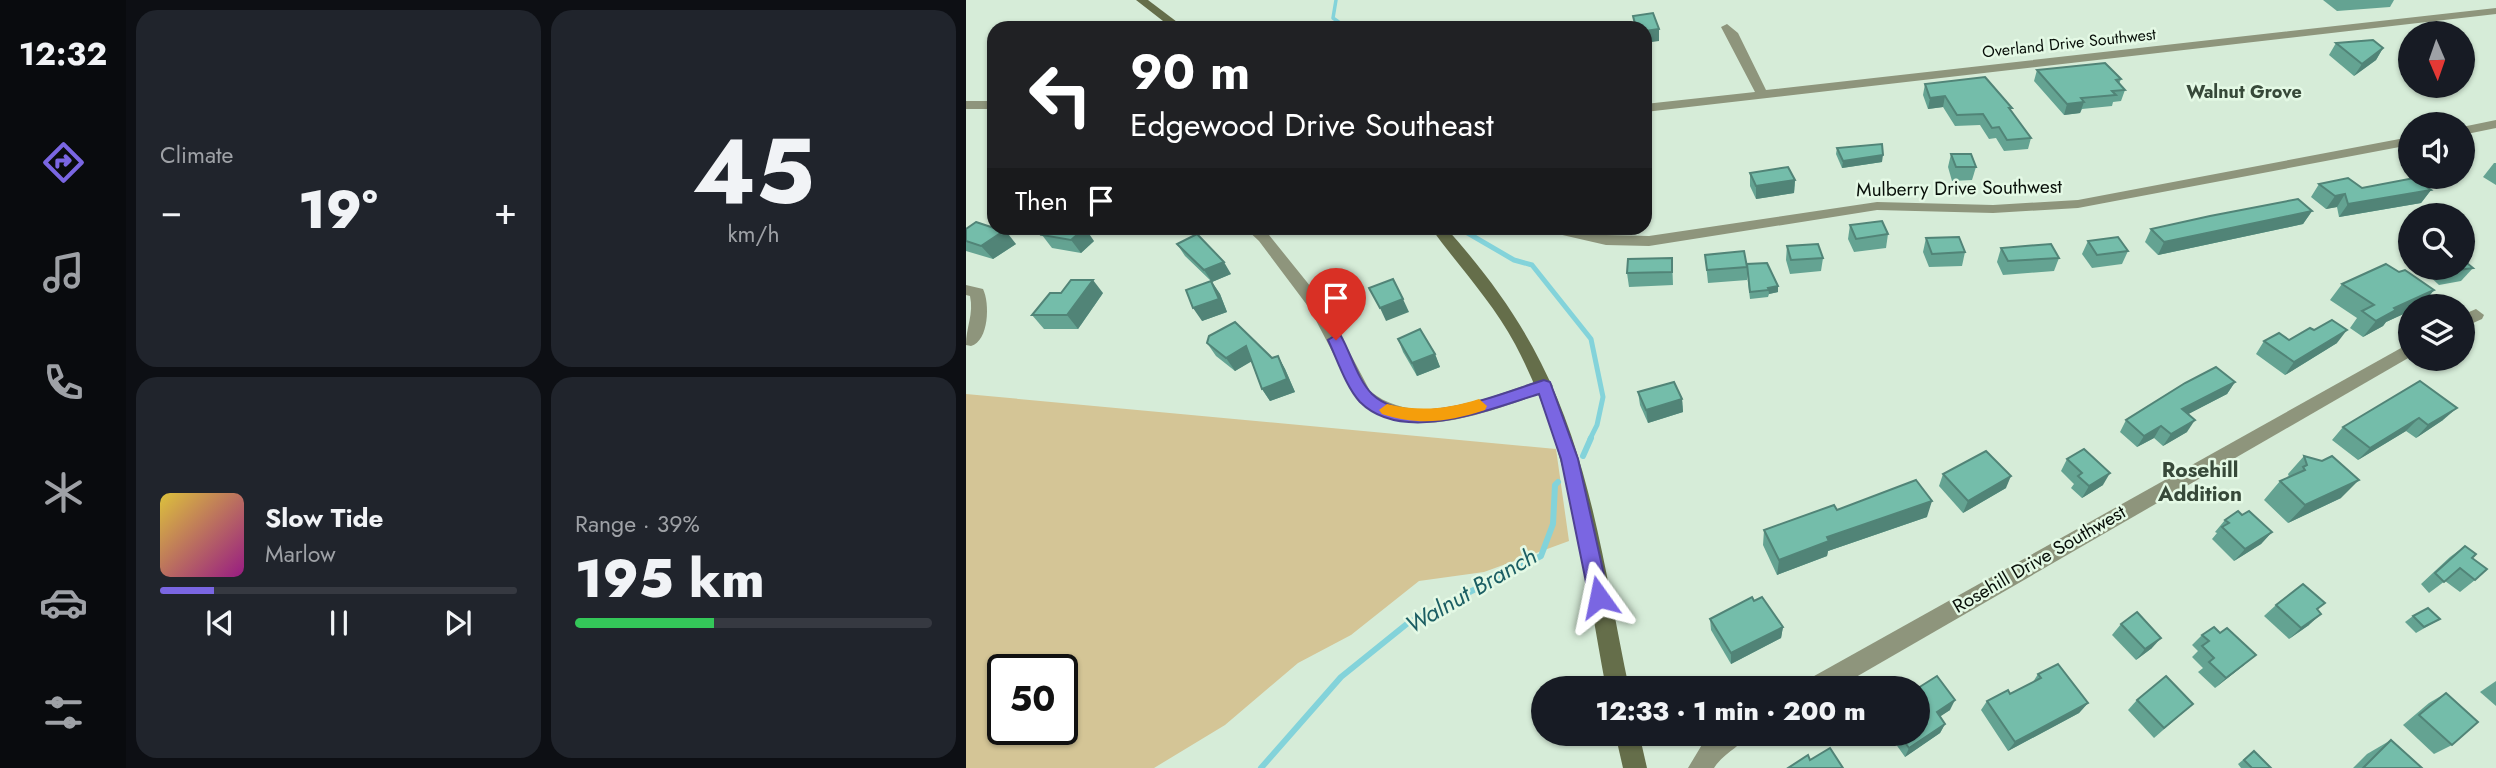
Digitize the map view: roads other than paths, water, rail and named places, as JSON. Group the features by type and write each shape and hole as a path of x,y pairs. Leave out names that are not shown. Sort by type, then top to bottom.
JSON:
{"main road":[{"path":"1141,0 1169,21"},
{"path":"1444,235 1475,268 1516,331 1544,386 1570,459 1615,676"},
{"path":"1630,746 1634,768"}],"street":[{"name":"Overland Drive Southwest","path":"1652,107 2496,11"},
{"path":"1727,27 1762,94"},
{"path":"966,105 987,105"},
{"path":"2475,128 2496,124"},
{"name":"Mulberry Drive Southwest","path":"1583,235 1606,240 1649,241 1877,206 2036,208 2078,204 2398,143"},
{"path":"1260,235 1317,306 1364,396 1377,407 1411,416 1453,414 1544,386"},
{"path":"966,290 977,293 981,310 971,340"},
{"name":"Rosehill Drive Southwest","path":"1836,676 2398,356"},
{"path":"1700,768 1714,746"}],"waterway":[{"name":"Walnut Branch","path":"1336,0 1333,18 1337,21"},
{"name":"Walnut Branch","path":"1471,235 1514,260 1532,265 1591,339 1603,397 1597,425 1590,439"},
{"name":"Walnut Branch","path":"1583,456 1591,438"},
{"name":"Walnut Branch","path":"1261,768 1341,677 1408,623 1541,556 1553,524 1555,485 1558,482"}],"district":[{"name":"Walnut Grove","path":"2244,92"},
{"name":"Rosehill Addition","path":"2200,482"}]}
